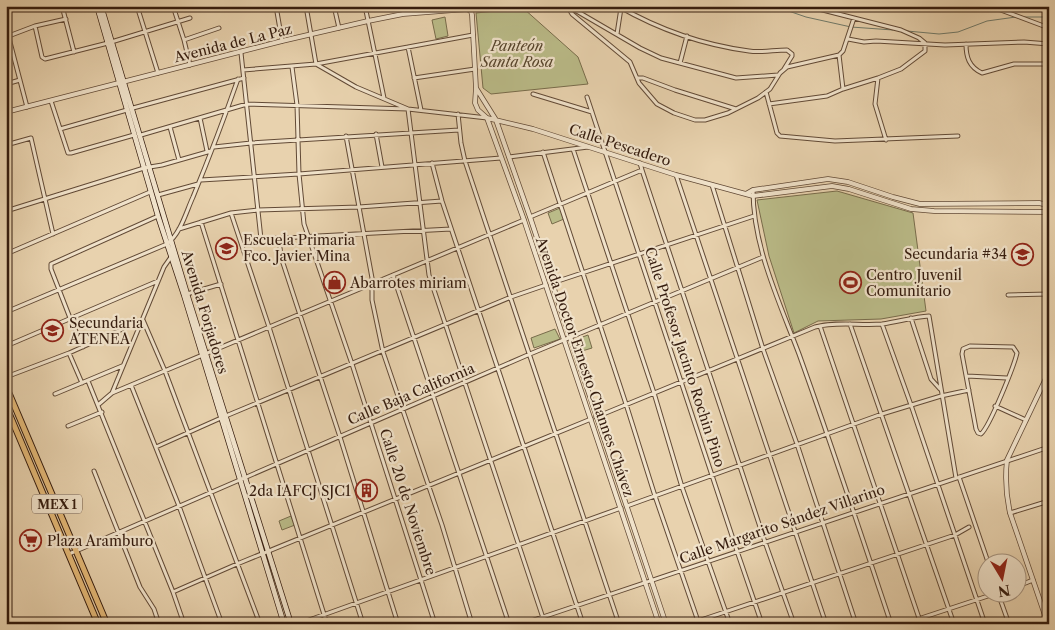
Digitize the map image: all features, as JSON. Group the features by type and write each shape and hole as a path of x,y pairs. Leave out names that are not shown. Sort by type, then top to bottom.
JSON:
{"main road":[{"name":"Avenida Forjadores","path":"97,6 110,42"},
{"name":"Avenida Forjadores","path":"101,6 150,192 187,294 265,553 284,624"},
{"name":"Avenida Forjadores","path":"122,83 133,108 158,196 171,256 204,354"},
{"name":"MEX 1","path":"6,386 107,624"},
{"name":"MEX 1","path":"6,406 98,624"},
{"path":"18,435 27,439 33,446"},
{"name":"Avenida Forjadores","path":"265,553 291,624"}],"street":[{"path":"62,6 74,52"},
{"path":"138,6 158,73"},
{"path":"173,6 190,65"},
{"path":"276,6 282,41"},
{"path":"306,6 316,64 356,88 408,109"},
{"path":"334,6 339,28"},
{"path":"365,6 384,98"},
{"path":"567,6 572,14 630,62 642,88 657,104 674,113 696,120 705,120 737,109 766,92 792,56 787,50 749,52 687,36 650,24 620,7 616,35"},
{"path":"567,6 656,57 736,78 779,75"},
{"path":"807,6 901,30 926,43"},
{"path":"990,6 1049,28"},
{"name":"Avenida de La Paz","path":"6,112 282,41 368,21 403,14 467,8"},
{"name":"Avenida Doctor Ernesto Channes Chávez","path":"467,8 472,13 477,109 486,118 524,220 659,624"},
{"path":"35,26 44,59 178,23 190,18"},
{"path":"784,69 804,62 840,55 844,52 854,18"},
{"path":"7,36 35,26 66,20"},
{"path":"6,27 27,107"},
{"path":"184,40 219,28"},
{"path":"243,70 316,64 473,35"},
{"path":"680,62 687,36"},
{"path":"848,39 864,42 944,45 1024,42 1049,44"},
{"path":"769,104 827,96 878,78 901,69 924,54 926,43"},
{"path":"966,44 966,57 973,68 980,72 1014,64 1049,64"},
{"path":"408,47 421,110"},
{"path":"241,52 262,239 451,229"},
{"path":"840,55 843,89"},
{"name":"Calle 20 de Noviembre","path":"292,67 297,105 299,174 304,224 310,236 352,364 435,624"},
{"path":"414,78 475,69"},
{"path":"133,108 244,78"},
{"path":"638,78 644,78 675,90 720,102 737,109"},
{"path":"878,78 875,104 886,140"},
{"path":"6,312 169,242 179,229 201,180 238,79"},
{"path":"6,84 20,80"},
{"name":"Avenida Doctor Ernesto Channes Chávez","path":"476,88 496,120 666,624"},
{"path":"766,92 779,136 835,141 958,136"},
{"path":"533,94 593,112"},
{"name":"Calle Profesor Jacinto Rochin Pino","path":"587,97 762,624"},
{"path":"51,101 68,153 134,135"},
{"path":"141,135 247,104 408,109 486,118"},
{"path":"408,109 429,275 544,624"},
{"path":"60,130 127,110"},
{"path":"458,114 465,161 619,624"},
{"path":"200,118 211,150"},
{"name":"Calle Pescadero","path":"486,118 533,129 712,186 753,196"},
{"path":"170,126 179,160"},
{"path":"6,211 144,168 211,150 251,143 459,130"},
{"path":"376,134 382,167"},
{"path":"346,136 365,234 372,283 372,300 383,352 429,486 472,624"},
{"path":"6,144 30,138 53,234"},
{"path":"509,157 589,147"},
{"path":"573,149 654,393 682,487 730,624"},
{"path":"543,152 698,622"},
{"path":"201,180 502,158"},
{"path":"432,163 442,202 582,624"},
{"path":"640,163 765,542 794,624"},
{"path":"530,217 642,170"},
{"path":"676,175 826,624"},
{"path":"746,194 753,190 828,179 848,182 920,204 1048,205 1049,212 962,212 911,209 849,189 832,186 753,196"},
{"path":"158,196 198,184"},
{"path":"712,186 763,349 797,444 856,624"},
{"path":"753,190 754,216 763,257 891,624"},
{"path":"872,197 875,191"},
{"path":"6,254 150,192"},
{"path":"179,229 231,213 258,210 442,202"},
{"path":"962,212 963,205"},
{"path":"231,213 363,624"},
{"path":"83,347 51,267 52,263 158,216"},
{"path":"552,283 754,216"},
{"path":"98,405 112,393 524,220"},
{"path":"201,222 327,624"},
{"path":"279,238 281,257 321,377 398,624"},
{"path":"112,393 135,335 171,256"},
{"name":"Calle Baja California","path":"69,554 530,354 763,257"},
{"path":"393,275 509,624"},
{"path":"6,346 159,281"},
{"path":"187,294 220,284"},
{"path":"156,447 289,389 383,352 511,297 546,285"},
{"path":"1008,295 1049,294"},
{"path":"596,417 820,326 882,324 929,316 941,396 957,478 984,552"},
{"path":"911,318 932,379 940,390"},
{"path":"6,377 69,353 143,320"},
{"path":"143,320 165,371 260,624"},
{"path":"850,324 954,624"},
{"path":"882,324 912,405 985,624"},
{"path":"820,326 921,624"},
{"path":"966,347 1013,347 1016,350 1016,355 985,430 979,434 976,429 967,376 962,354 966,347"},
{"path":"69,353 82,383"},
{"path":"56,394 123,366"},
{"path":"1048,624 1010,513 1006,488 1007,460 1049,372"},
{"path":"967,376 1007,378"},
{"path":"88,380 184,624"},
{"path":"132,385 222,624"},
{"path":"627,506 882,414 941,396 970,390"},
{"path":"995,406 1026,420"},
{"path":"68,426 102,412"},
{"path":"173,592 591,419"},
{"path":"6,423 12,420"},
{"name":"Calle Margarito Sández Villarino","path":"522,624 1049,447"},
{"path":"94,471 140,587 154,609 159,624"},
{"path":"1010,513 1049,501"},
{"path":"298,624 621,508"},
{"path":"689,624 955,535 969,527"},
{"path":"1028,582 1034,580"},
{"path":"903,624 977,600"},
{"path":"1001,602 1009,624"}],"green space":[{"name":"Panteón Santa Rosa","path":"523,8 578,57 588,84 491,94 483,88 476,13"},
{"path":"445,17 448,36 436,39 432,20"},
{"name":"Centro Juvenil Comunitario","path":"837,191 913,213 926,311 881,319 818,321 794,333 769,256 757,200"},
{"path":"560,208 564,219 552,224 548,213"},
{"path":"555,329 560,339 534,348 531,338"},
{"path":"588,335 592,348 582,351 577,339"},
{"path":"291,516 295,525 282,530 279,521"}],"waterway":[{"path":"774,6 806,17 851,27 893,30"},
{"path":"907,31 939,34 958,32 987,21 1016,17"},
{"path":"1022,17 1049,17"}],"place":[{"name":"Escuela Primaria Fco. Javier Mina","path":"227,248"},
{"name":"Secundaria #34","path":"1023,254"},
{"name":"Abarrotes miriam","path":"334,283"},
{"name":"Centro Juvenil Comunitario","path":"850,283"},
{"name":"Secundaria ATENEA","path":"53,331"},
{"name":"2da IAFCJ SJC1","path":"367,491"},
{"name":"Plaza Aramburo","path":"31,541"}]}
